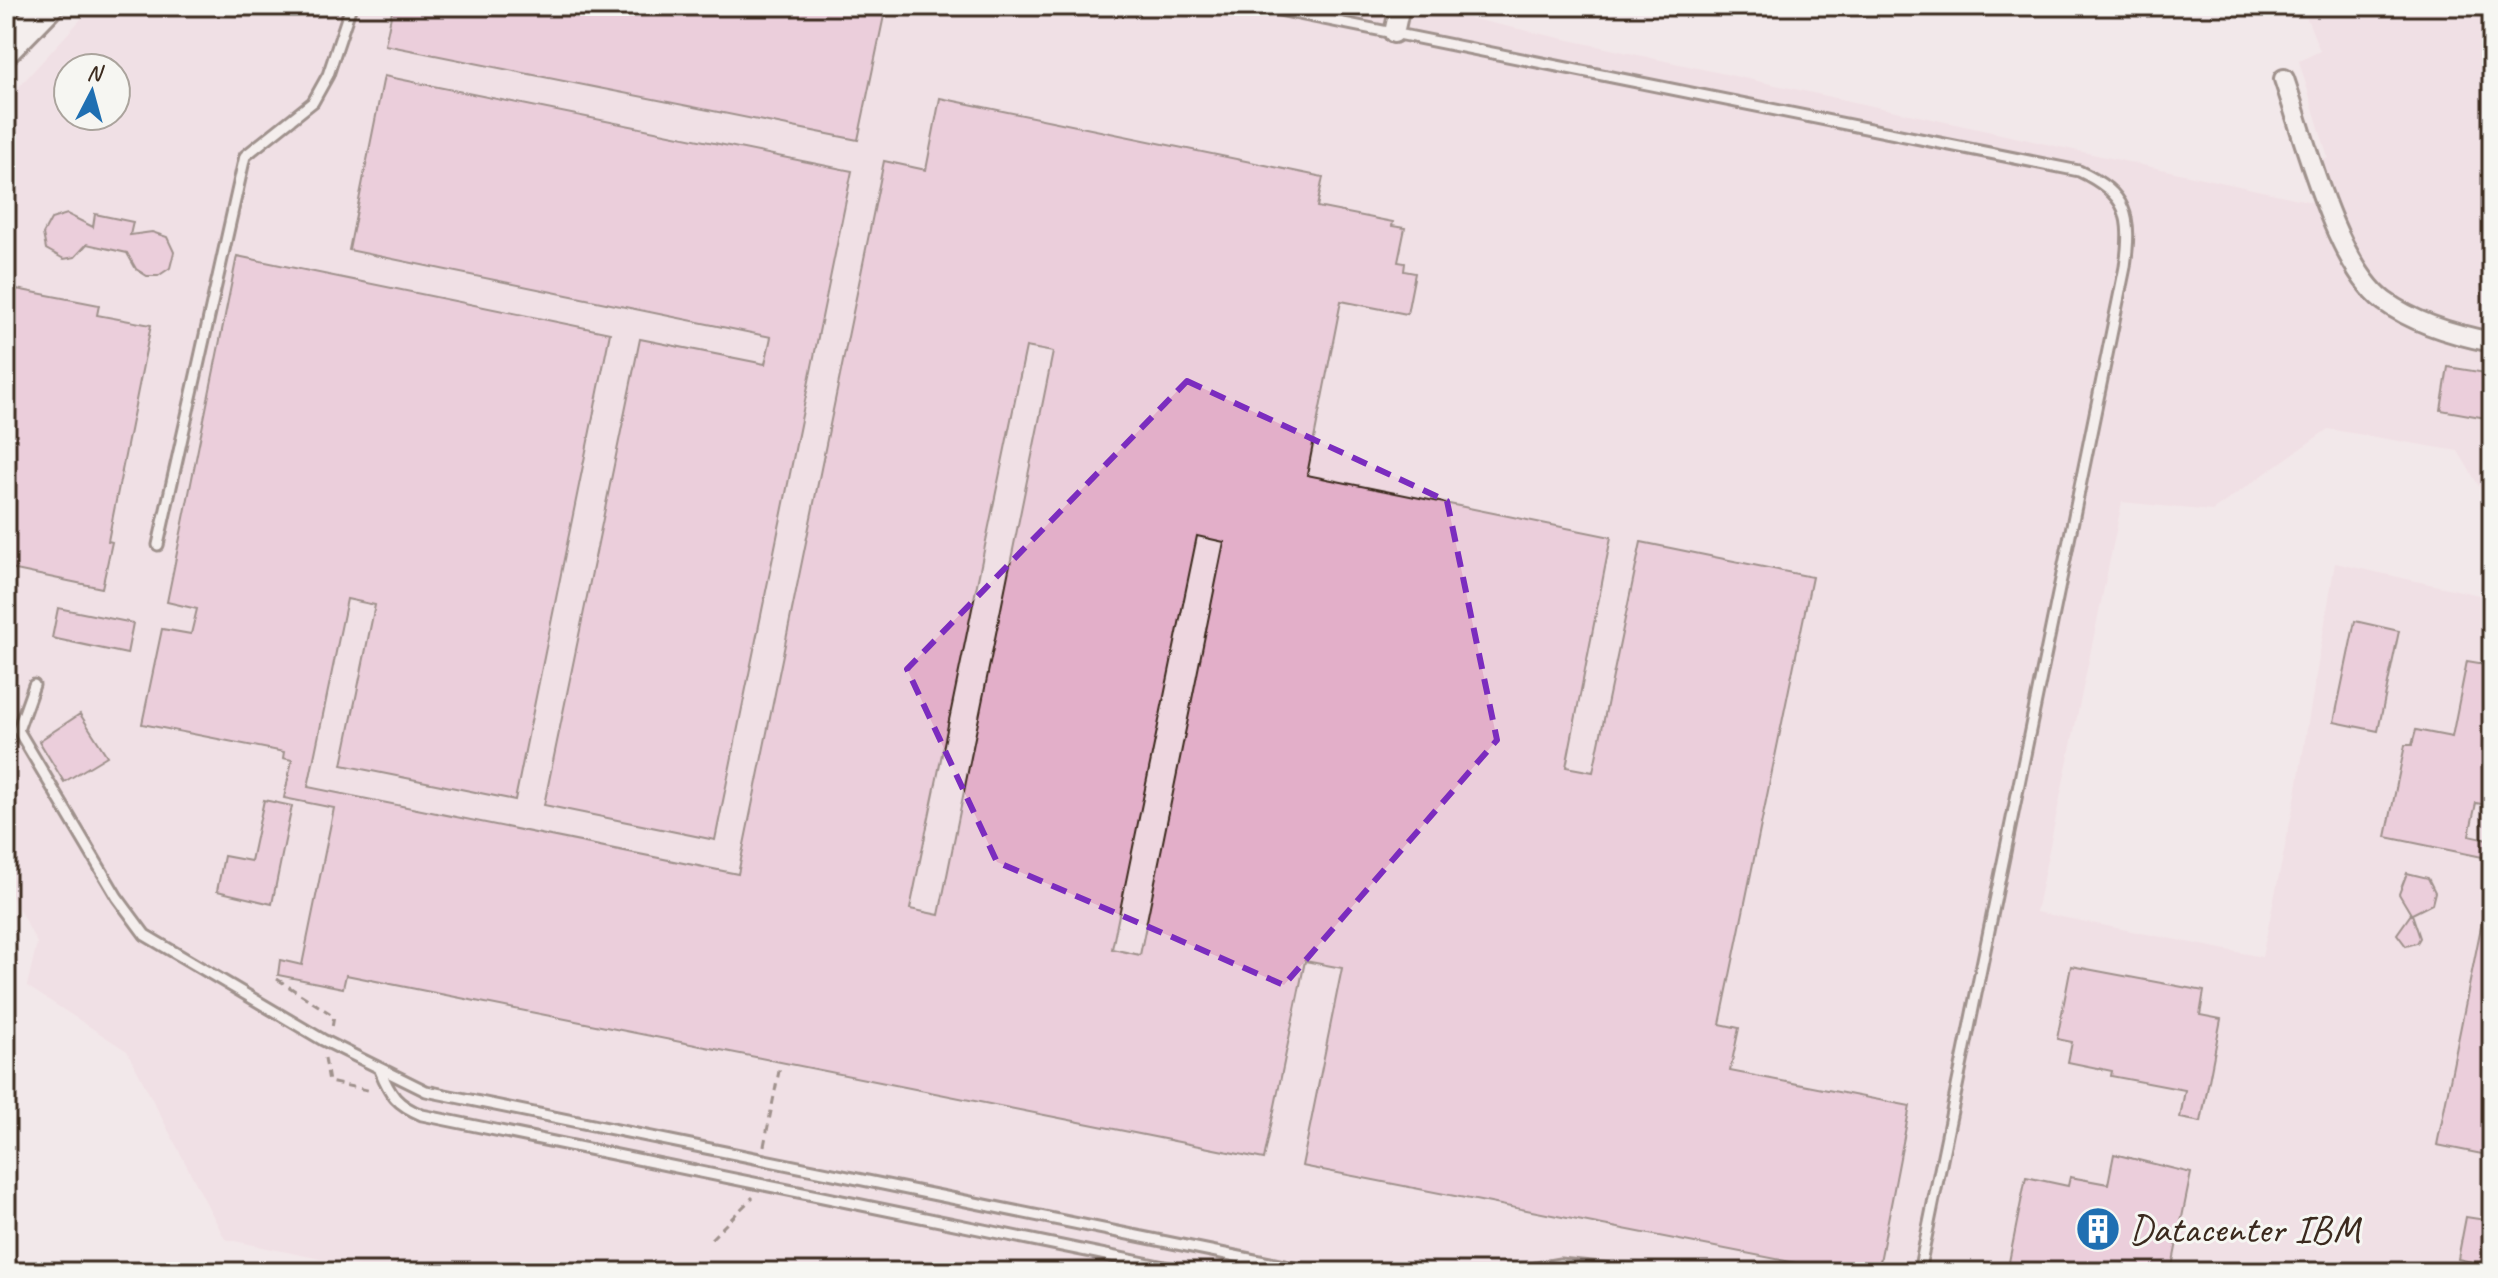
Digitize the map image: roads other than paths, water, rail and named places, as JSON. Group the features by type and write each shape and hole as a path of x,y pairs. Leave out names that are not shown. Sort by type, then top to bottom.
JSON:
{"main road":[{"path":"6,49 48,6"}],"street":[{"path":"1394,33 1400,6"},
{"path":"2284,79 2352,264 2382,299 2417,320 2492,342"}],"lane":[{"path":"158,545 245,156 313,102 328,75 351,6"},
{"path":"1259,6 2079,171 2100,181 2116,195 2126,212 2129,234 2125,267 1919,1272"},
{"path":"34,685 18,730 117,897 145,935 380,1070 442,1095 1314,1272"},
{"path":"380,1070 390,1095 400,1106 422,1115 1189,1272"},
{"path":"1513,1272 1594,1268 1644,1272"}],"place":[{"name":"Datacenter IBM","path":"2098,1229"}]}
